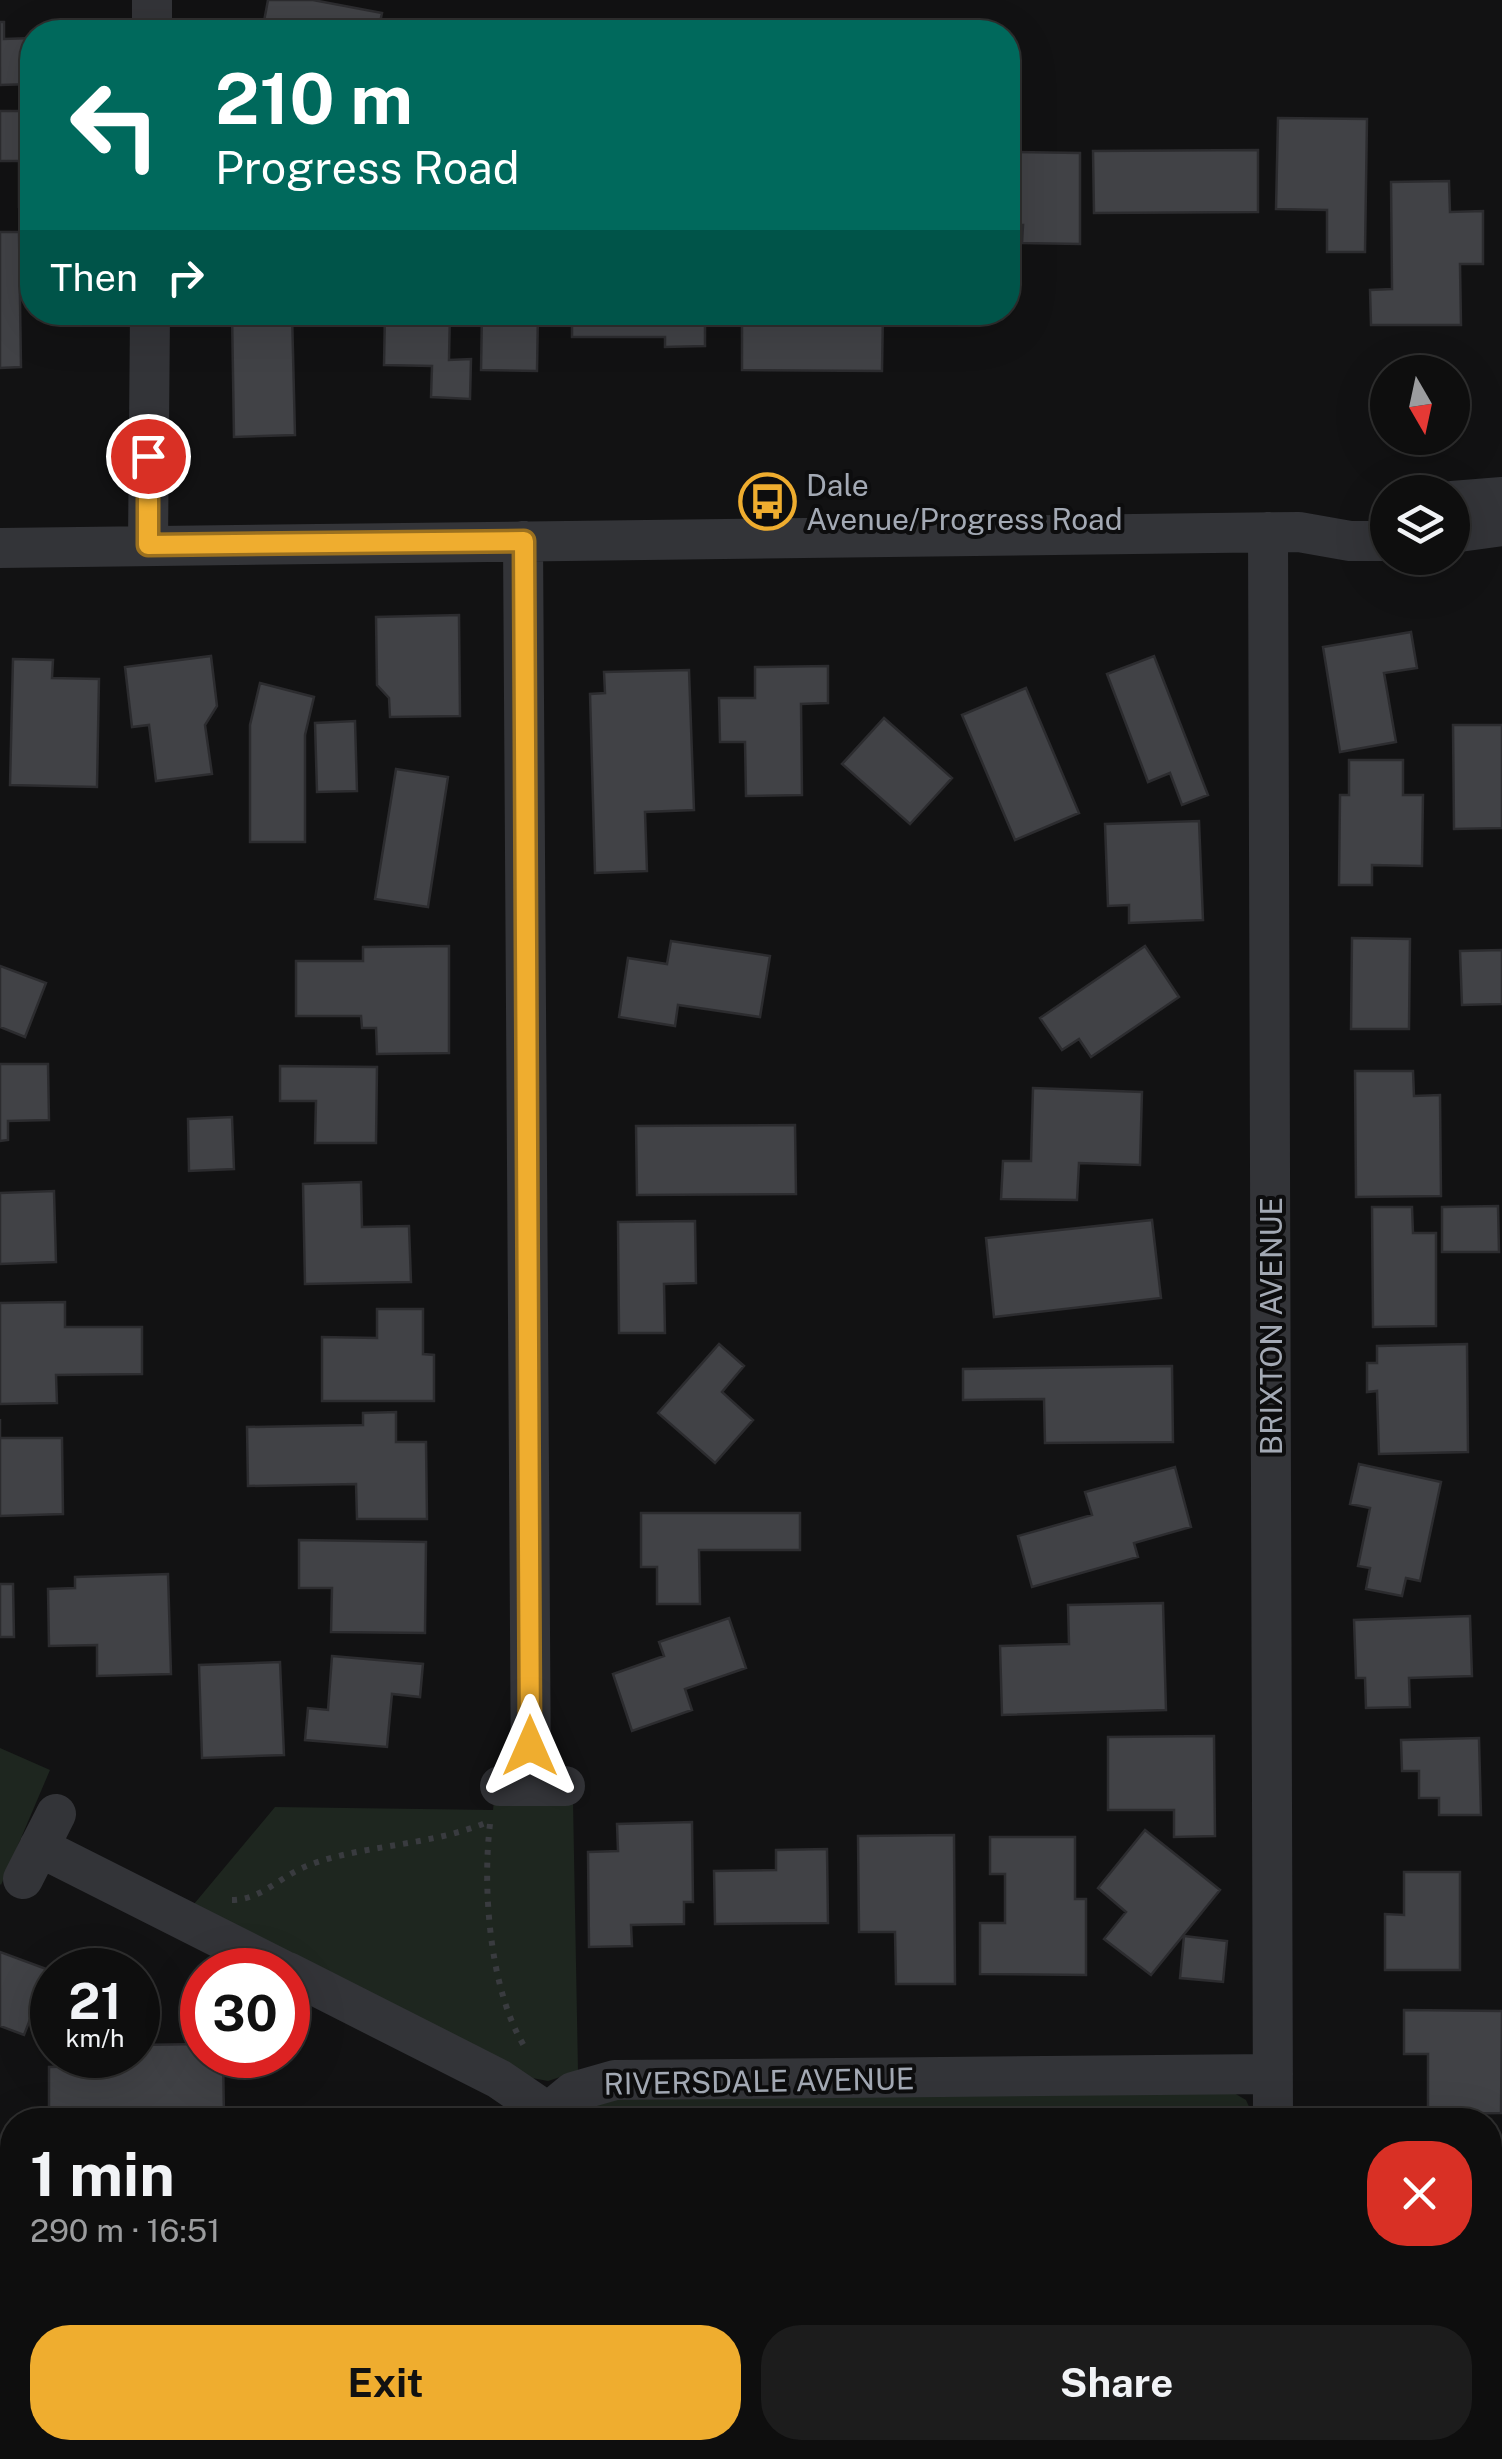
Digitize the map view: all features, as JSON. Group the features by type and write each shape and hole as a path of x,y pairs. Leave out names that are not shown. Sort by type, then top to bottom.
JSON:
{"street":[{"path":"148,545 150,325"},
{"path":"1470,500 1502,497"},
{"path":"1283,532 1370,516"},
{"path":"1470,531 1502,526"},
{"path":"0,548 1283,532 1370,541"},
{"name":"BRIXTON AVENUE","path":"1273,2108 1283,532"},
{"path":"524,541 532,1786"},
{"name":"RIVERSDALE AVENUE","path":"39,1846 240,1948"},
{"name":"RIVERSDALE AVENUE","path":"310,1984 499,2079 534,2108"},
{"name":"RIVERSDALE AVENUE","path":"553,2108 584,2086 615,2080 1273,2074"}],"path":[{"path":"217,1896 244,1899 315,1863 433,1840 491,1821 487,1857 497,1981 509,2020 530,2054"}],"shaded area":[{"path":"0,1748 50,1770 1,1885 0,1884"},
{"path":"494,1800 573,1801 578,2071 548,2081 527,2077 310,1970 310,1948 266,1948 189,1910 275,1807 493,1810"},
{"path":"1234,2093 1246,2100 1250,2108 577,2108 589,2100"}],"building":[{"path":"268,0 313,0 382,13 381,20 264,20"},
{"path":"0,22 4,22 4,39 20,38 20,84 0,85"},
{"path":"0,111 20,111 20,207 19,161 0,161"},
{"path":"1278,118 1367,119 1365,252 1327,252 1327,210 1276,209"},
{"path":"1258,150 1258,212 1094,213 1093,151"},
{"path":"1020,152 1080,153 1080,244 1022,243"},
{"path":"1449,181 1450,212 1483,211 1483,264 1460,264 1461,325 1371,325 1370,290 1392,289 1391,182"},
{"path":"0,232 19,232 21,367 0,368"},
{"path":"232,325 292,325 295,435 234,437"},
{"path":"385,325 450,325 449,360 471,359 470,399 431,397 432,366 384,365"},
{"path":"482,325 538,325 537,371 481,370"},
{"path":"572,325 705,325 705,346 665,347 665,337 572,337"},
{"path":"742,325 883,325 882,371 742,370"},
{"path":"459,615 460,716 390,717 389,698 377,685 376,617"},
{"path":"1411,632 1417,668 1384,673 1396,742 1340,752 1323,647"},
{"path":"211,656 217,706 205,725 212,774 156,781 149,725 132,727 125,667"},
{"path":"1154,656 1208,795 1182,805 1170,773 1148,782 1107,674"},
{"path":"13,659 53,660 52,678 99,679 97,787 10,785"},
{"path":"828,666 828,703 801,704 802,795 746,796 745,742 720,742 719,698 755,698 755,667"},
{"path":"689,670 694,810 645,812 647,871 595,873 590,694 605,693 604,672"},
{"path":"260,683 314,697 305,735 305,842 250,842 250,725"},
{"path":"1026,688 1079,813 1015,840 962,715"},
{"path":"884,718 952,778 910,824 842,764"},
{"path":"355,721 357,791 317,792 315,723"},
{"path":"1453,725 1502,725 1502,828 1454,829"},
{"path":"1349,760 1403,760 1403,795 1423,795 1422,866 1372,865 1372,885 1339,885 1340,795 1349,795"},
{"path":"396,769 448,777 428,907 375,899"},
{"path":"1199,821 1203,920 1129,923 1129,905 1108,906 1105,824"},
{"path":"1352,938 1410,939 1409,1029 1351,1029"},
{"path":"671,941 770,956 760,1017 678,1005 675,1026 619,1017 628,958 667,964"},
{"path":"449,946 449,1053 377,1054 376,1028 362,1028 361,1016 296,1016 296,961 363,961 363,947"},
{"path":"1145,946 1179,997 1091,1057 1079,1039 1062,1050 1040,1018"},
{"path":"1502,950 1502,1004 1462,1005 1460,951"},
{"path":"0,966 46,983 25,1037 0,1027"},
{"path":"0,1064 48,1064 49,1120 8,1121 8,1140 0,1141"},
{"path":"280,1066 377,1067 376,1143 315,1143 316,1101 280,1101"},
{"path":"1355,1071 1413,1071 1414,1096 1440,1095 1441,1196 1356,1197"},
{"path":"1033,1088 1142,1092 1140,1165 1079,1163 1077,1200 1001,1199 1003,1161 1031,1161"},
{"path":"232,1117 234,1169 189,1171 188,1119"},
{"path":"795,1125 796,1194 637,1195 636,1126"},
{"path":"361,1182 362,1227 409,1226 411,1282 305,1284 303,1184"},
{"path":"54,1191 56,1262 0,1264 0,1193"},
{"path":"1498,1206 1499,1252 1442,1252 1442,1207"},
{"path":"1372,1207 1412,1207 1413,1233 1436,1233 1436,1326 1373,1327"},
{"path":"1152,1220 1161,1298 994,1317 986,1238"},
{"path":"695,1221 696,1283 664,1284 665,1333 619,1333 618,1222"},
{"path":"65,1302 65,1327 142,1327 142,1374 56,1375 57,1403 0,1404 0,1303"},
{"path":"377,1309 423,1309 423,1354 434,1355 434,1401 322,1401 322,1337 377,1338"},
{"path":"719,1344 744,1366 722,1392 753,1420 715,1463 658,1413"},
{"path":"1467,1344 1468,1452 1379,1454 1377,1391 1367,1392 1367,1363 1377,1363 1377,1346"},
{"path":"1172,1366 1173,1442 1045,1443 1044,1399 963,1400 963,1369"},
{"path":"396,1412 396,1442 426,1442 427,1519 357,1519 356,1484 248,1486 247,1427 363,1425 363,1413"},
{"path":"0,1438 62,1438 63,1514 0,1516"},
{"path":"1359,1464 1441,1482 1420,1581 1406,1578 1402,1596 1366,1589 1370,1568 1358,1566 1370,1508 1350,1504"},
{"path":"1175,1467 1191,1527 1134,1543 1138,1557 1032,1587 1018,1536 1092,1515 1085,1492"},
{"path":"641,1513 800,1513 800,1550 699,1550 700,1604 657,1604 657,1567 641,1567"},
{"path":"299,1540 426,1542 425,1633 331,1632 332,1588 299,1588"},
{"path":"168,1574 171,1674 97,1676 97,1645 49,1646 48,1589 75,1588 75,1577"},
{"path":"0,1584 13,1584 14,1637 0,1637"},
{"path":"1163,1603 1166,1710 1002,1715 1000,1646 1069,1644 1068,1605"},
{"path":"1470,1616 1472,1676 1409,1678 1410,1707 1366,1708 1365,1678 1356,1678 1354,1620"},
{"path":"729,1618 746,1668 685,1689 692,1710 632,1731 613,1674 664,1656 659,1642"},
{"path":"332,1656 423,1664 420,1697 392,1694 387,1747 305,1740 308,1708 328,1710"},
{"path":"280,1662 284,1755 202,1758 199,1665"},
{"path":"1214,1736 1215,1836 1174,1837 1174,1810 1108,1810 1108,1737"},
{"path":"1479,1738 1481,1815 1439,1815 1439,1798 1419,1798 1419,1771 1402,1771 1401,1740"},
{"path":"692,1822 693,1902 684,1902 684,1924 631,1925 632,1946 589,1947 588,1852 618,1851 617,1824"},
{"path":"1145,1830 1220,1890 1151,1975 1104,1939 1126,1912 1098,1888"},
{"path":"954,1835 955,1984 896,1984 895,1932 859,1932 858,1836"},
{"path":"990,1837 1075,1837 1075,1899 1086,1899 1086,1975 980,1974 980,1923 1005,1923 1005,1874 990,1874"},
{"path":"827,1849 828,1923 715,1924 714,1871 776,1870 776,1850"},
{"path":"1404,1872 1460,1872 1460,1970 1385,1970 1385,1914 1404,1915"},
{"path":"1184,1936 1227,1941 1223,1982 1180,1978"},
{"path":"0,1952 30,1963 30,2019 24,2035 0,2026"},
{"path":"1404,2010 1502,2011 1501,2108 1428,2108 1428,2054 1404,2054"},
{"path":"180,2044 180,2078 223,2078 224,2108 49,2108 49,2078 160,2078 160,2045"}],"place":[{"name":"Dale Avenue/Progress Road","path":"767,502"}],"route":[{"path":"148,456 148,545 524,541 530,1746"}]}
